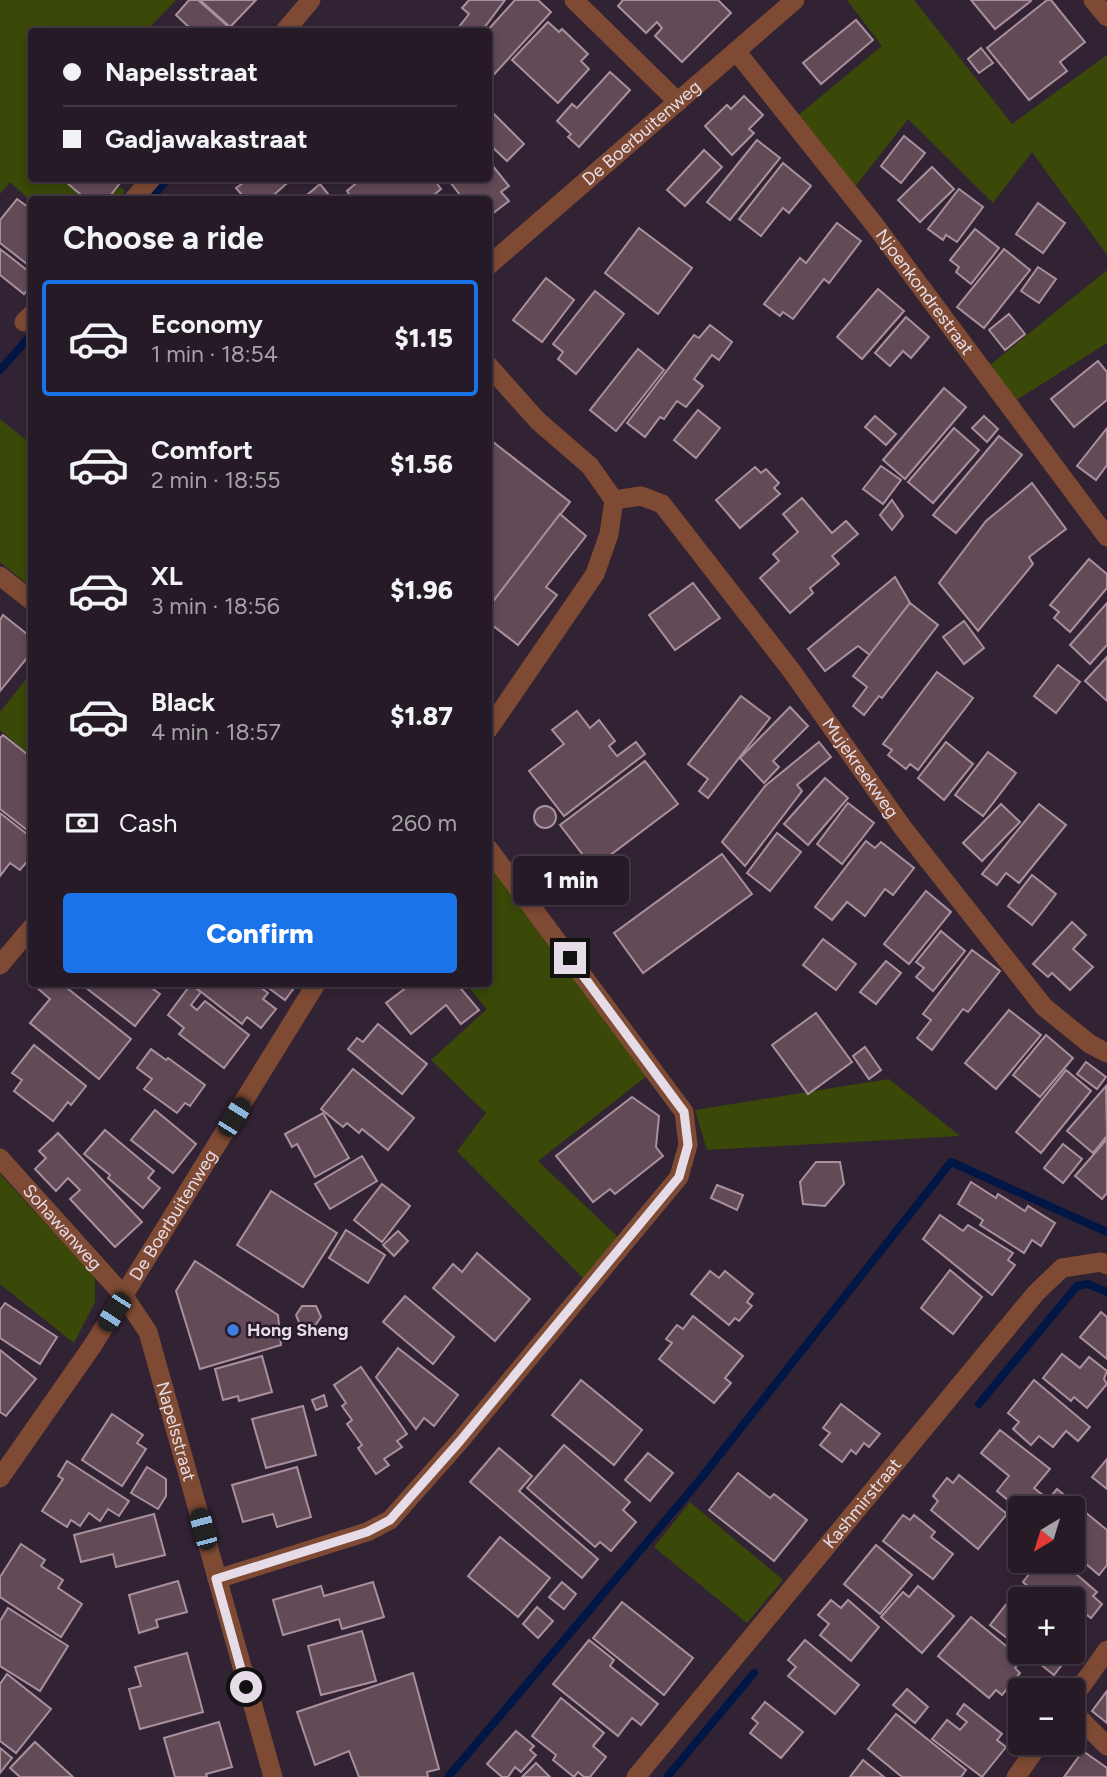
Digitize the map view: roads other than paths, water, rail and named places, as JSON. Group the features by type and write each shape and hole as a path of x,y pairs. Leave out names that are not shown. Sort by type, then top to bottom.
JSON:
{"street":[{"path":"287,28 311,0"},
{"path":"574,0 678,102"},
{"name":"De Boerbuitenweg","path":"492,263 795,0"},
{"path":"1093,0 1107,17"},
{"name":"Njoenkondrestraat","path":"736,51 874,224 1107,537"},
{"path":"137,196 149,182"},
{"path":"492,369 538,421 590,466 614,500 609,534 596,574 492,724"},
{"name":"Mujekreekweg","path":"614,500 641,496 662,504 791,670 903,828 1044,1007 1090,1044 1107,1053"},
{"path":"0,576 28,598"},
{"path":"216,1579 367,1532 390,1520 469,1431 679,1177 688,1145 684,1112 492,853"},
{"path":"0,965 28,931"},
{"name":"De Boerbuitenweg","path":"0,1478 124,1296 314,987"},
{"name":"Sohawanweg","path":"0,1158 124,1296"},
{"name":"Kashmirstraat","path":"636,1777 1035,1293 1062,1268 1101,1262 1107,1265"},
{"name":"Napelsstraat","path":"124,1296 148,1332 272,1777"},
{"path":"1085,1681 1107,1650"},
{"path":"1085,1724 1107,1746"},
{"path":"1016,1777 1032,1755"}],"waterway":[{"path":"153,196 165,182"},
{"path":"0,370 28,338"},
{"path":"448,1777 698,1482 951,1162 1107,1232"},
{"path":"979,1404 1077,1286 1088,1284 1107,1292"},
{"path":"667,1777 754,1673"}],"place":[{"name":"Hong Sheng","path":"233,1330"}]}
